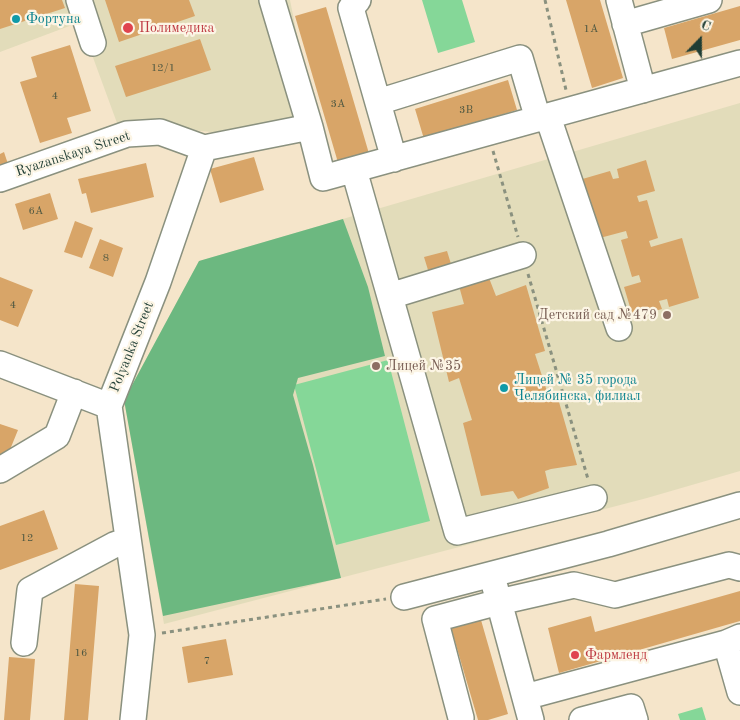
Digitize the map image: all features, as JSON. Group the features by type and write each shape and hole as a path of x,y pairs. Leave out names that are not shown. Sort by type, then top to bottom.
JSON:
{"street":[{"path":"79,0 94,43"},
{"path":"272,0 310,127 323,178 740,63"},
{"path":"358,0 351,8 394,159"},
{"path":"619,0 643,90"},
{"path":"625,24 709,0"},
{"path":"378,102 520,58 552,115 619,328"},
{"path":"204,148 310,127"},
{"name":"Ryazanskaya Street","path":"0,179 127,134 160,132 204,148"},
{"name":"Polyanka Street","path":"133,720 142,636 109,406 158,282 204,148"},
{"path":"354,170 457,532 594,498"},
{"path":"390,296 523,255"},
{"path":"0,364 109,406"},
{"path":"0,470 57,436 74,392"},
{"path":"404,597 608,544 740,506"},
{"path":"24,643 30,590 114,545 128,540"},
{"path":"461,718 435,620 499,602 574,585 615,595 730,565 740,568"},
{"path":"492,574 528,708 733,640 740,692"},
{"path":"582,720 631,707 635,720"}],"path":[{"path":"545,0 552,115"},
{"path":"488,133 594,498"},
{"path":"142,636 404,597"}],"shaded area":[{"path":"0,0 290,0 313,115 232,134 117,123 80,22 0,52"},
{"name":"Лицей №35","path":"740,103 740,471 647,498 164,624 124,400 199,261"}],"green space":[{"path":"422,0 462,0 475,42 438,53"},
{"path":"343,219 368,287 385,356 298,378 293,395 313,465 341,578 163,616 124,400 199,261"},
{"path":"388,360 430,521 336,545 294,385"},
{"path":"702,707 706,720 680,720 678,714"}],"building":[{"name":"Фортуна","path":"0,0 62,0 65,8 0,29"},
{"path":"105,0 189,0 195,16 119,42"},
{"path":"566,0 600,0 623,78 592,88"},
{"path":"740,6 740,40 672,59 664,28"},
{"path":"326,7 370,157 339,166 295,16"},
{"path":"200,39 211,70 126,97 115,66"},
{"path":"70,45 91,111 67,118 72,133 40,143 20,82 37,77 31,57"},
{"path":"508,80 517,110 424,139 415,109"},
{"path":"4,152 9,167 0,170 0,154"},
{"path":"254,157 264,190 220,203 210,169"},
{"path":"646,160 655,191 637,196 639,202 647,200 658,238 649,241 651,247 682,238 699,298 669,307 667,299 659,301 662,309 633,317 624,287 641,282 639,275 632,277 621,240 628,238 626,231 596,239 579,180 610,171 613,179 619,178 617,169"},
{"path":"146,163 154,197 91,213 86,193 82,194 78,179"},
{"path":"50,193 58,219 23,230 15,204"},
{"path":"75,221 93,228 82,258 64,252"},
{"path":"100,239 123,248 113,277 89,268"},
{"path":"447,251 451,264 428,270 424,257"},
{"path":"0,277 33,290 18,327 0,320"},
{"name":"Лицей № 35 города Челябинска, филиал","path":"489,278 496,296 526,285 545,351 535,354 549,398 557,395 577,465 545,471 549,488 518,499 513,491 481,496 463,423 472,420 459,378 449,382 432,312 464,304 459,286"},
{"path":"0,424 18,430 7,457 0,455"},
{"path":"44,510 58,549 0,570 0,526"},
{"path":"75,584 99,586 88,720 64,720"},
{"path":"740,591 740,621 559,673 548,628 591,616 595,632"},
{"path":"481,620 508,714 488,720 478,720 451,628"},
{"path":"226,639 233,675 188,683 182,647"},
{"path":"9,657 35,659 30,720 4,720"}],"place":[{"name":"Фортуна","path":"16,19"},
{"name":"Полимедика","path":"128,28"},
{"name":"Детский сад №479","path":"667,315"},
{"name":"Лицей №35","path":"376,366"},
{"name":"Лицей № 35 города Челябинска, филиал","path":"504,388"},
{"name":"Фармленд","path":"575,655"}]}
